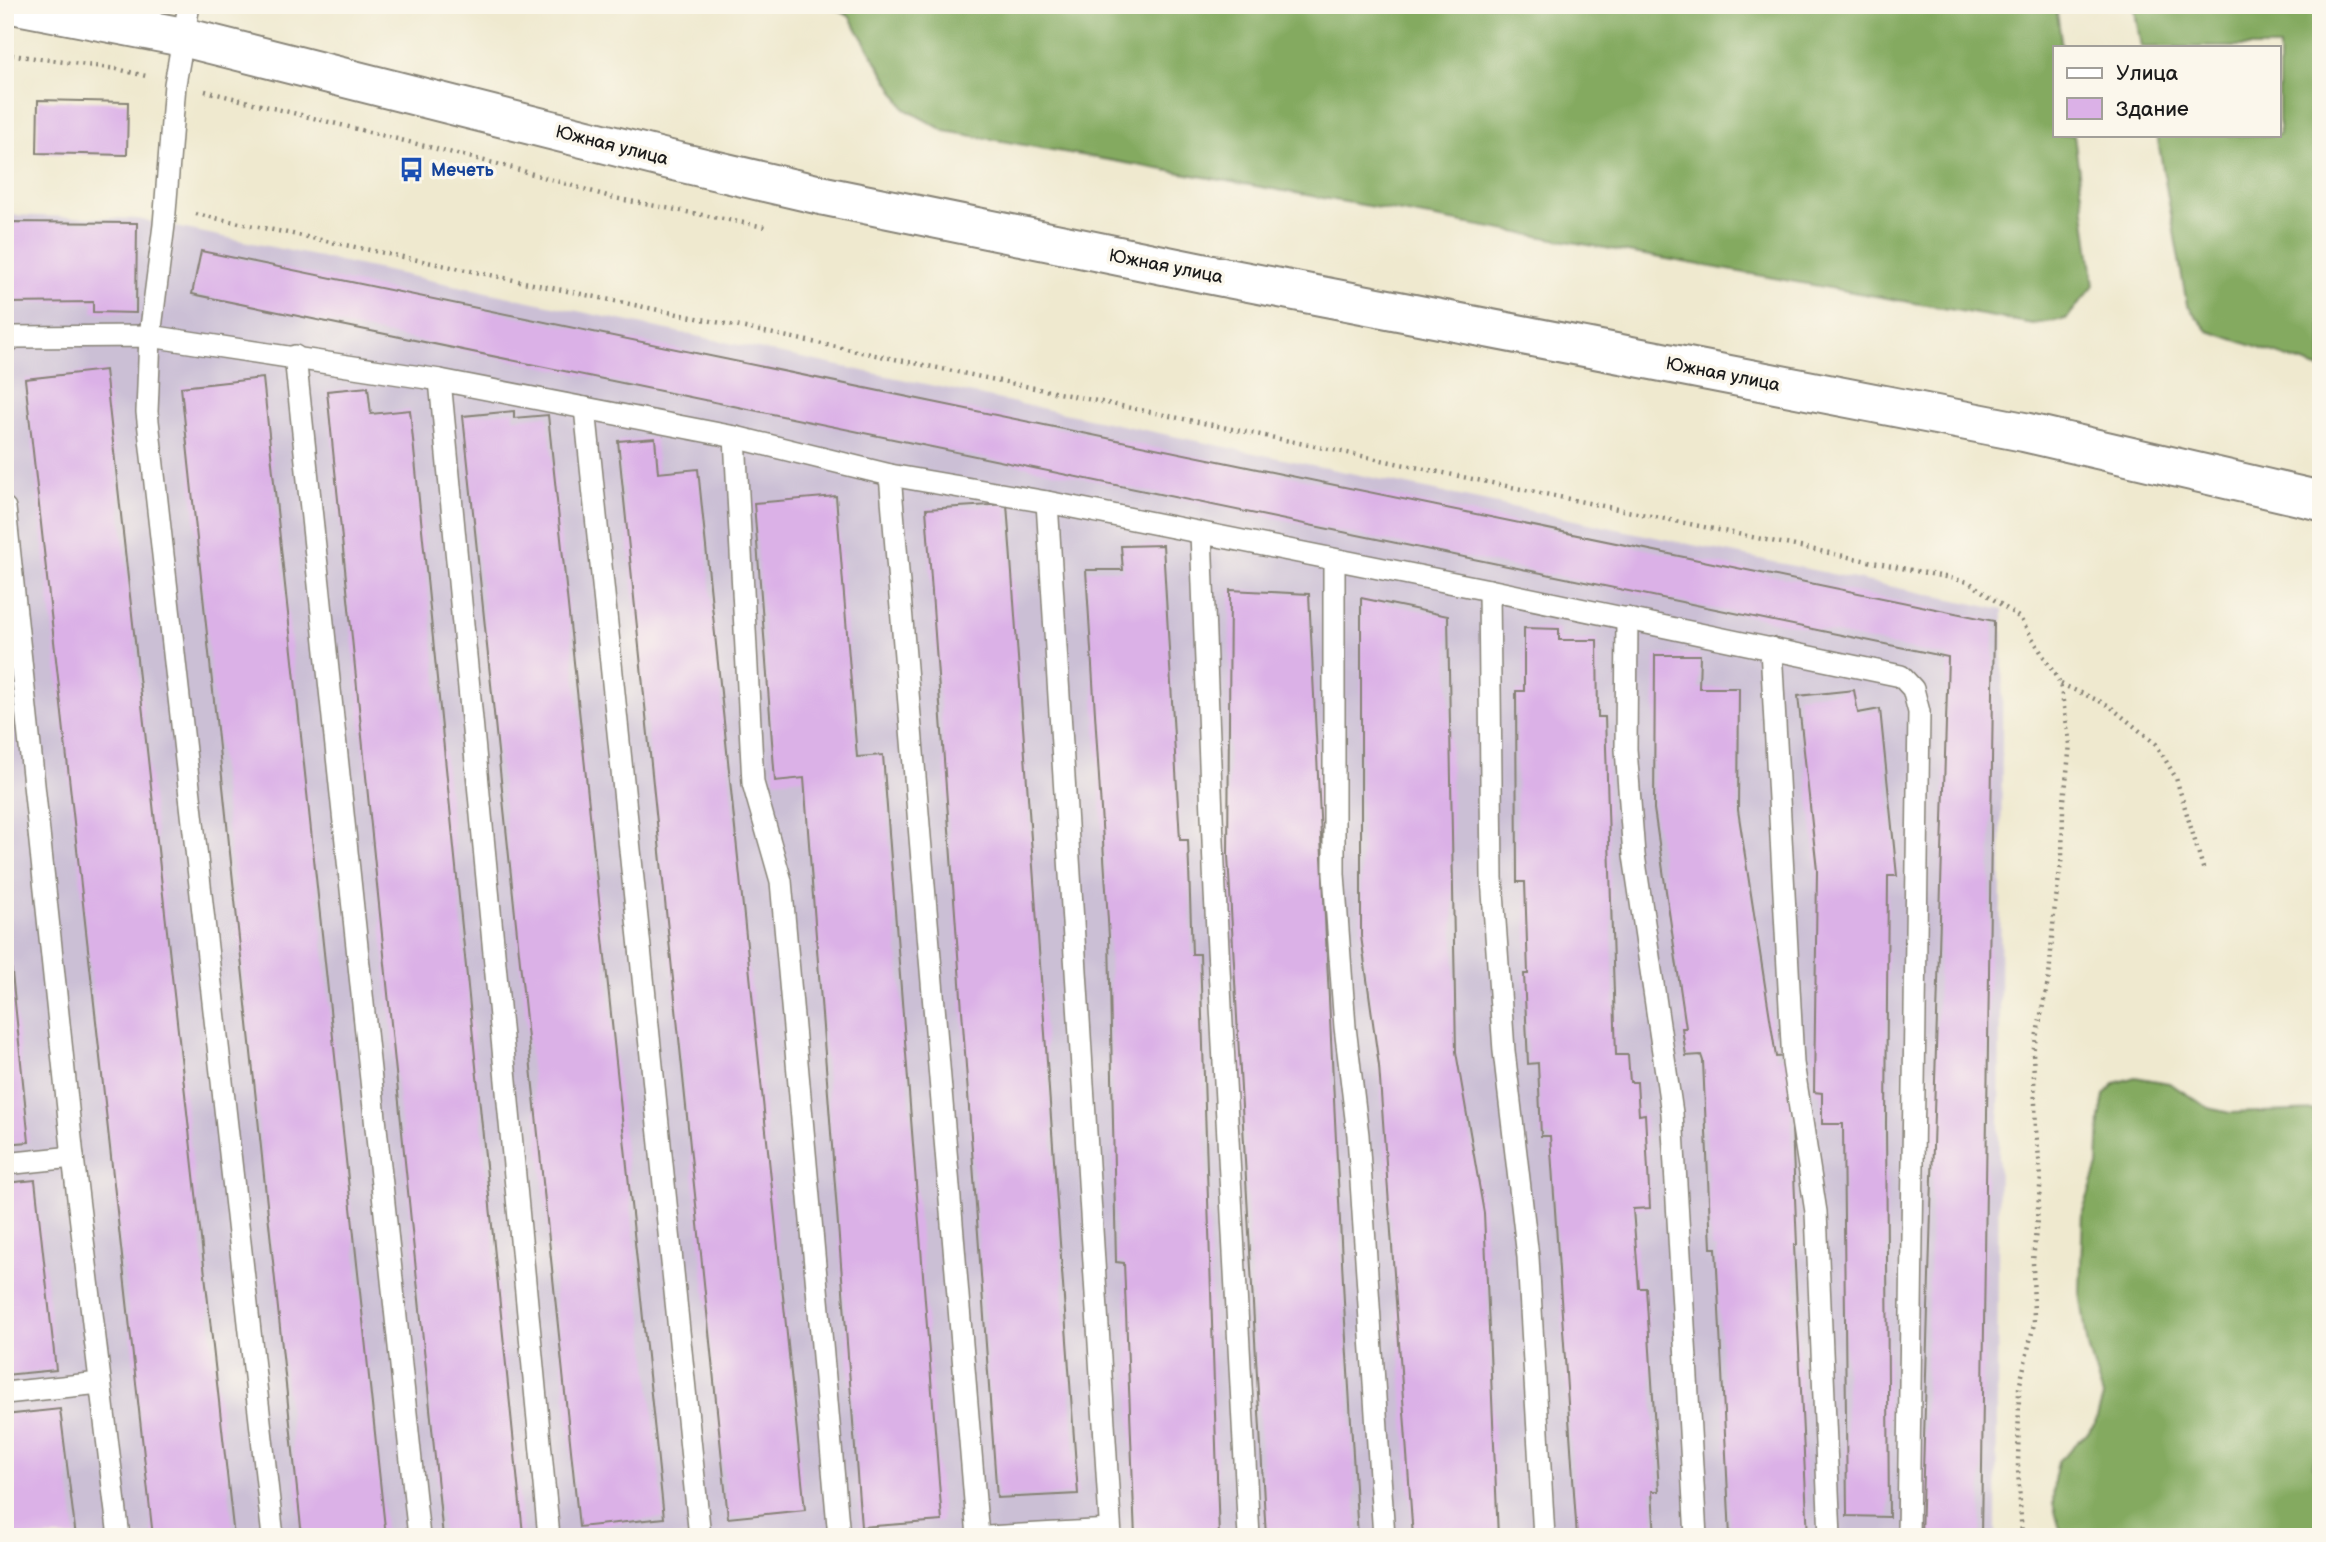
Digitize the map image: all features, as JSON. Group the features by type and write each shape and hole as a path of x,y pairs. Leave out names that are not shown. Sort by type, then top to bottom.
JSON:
{"main road":[{"name":"Южная улица","path":"17,5 186,21 652,155 825,196 1207,274 2024,432 2321,500"}],"lane":[{"path":"186,21 175,84 165,208 150,336 147,412 273,1537"},
{"path":"5,344 15,337 150,336 440,380 735,437 890,475 1047,502 1627,618 1901,676 1913,689 1919,712 1908,1537"},
{"path":"295,356 419,1537"},
{"path":"440,380 549,1537"},
{"path":"585,408 700,1537"},
{"path":"735,437 753,783 781,881 839,1537"},
{"path":"890,475 978,1537"},
{"path":"988,1537 1110,1533 1047,502"},
{"path":"5,508 73,1157 118,1537"},
{"path":"1201,533 1215,892 1249,1537"},
{"path":"1334,560 1334,874 1345,1027 1359,1135 1384,1537"},
{"path":"1489,590 1492,878 1504,1051 1528,1257 1544,1537"},
{"path":"1627,618 1626,749 1633,855 1672,1113 1696,1537"},
{"path":"1771,648 1793,1063 1816,1212 1830,1537"},
{"path":"5,1164 73,1157"},
{"path":"5,1393 100,1383"}],"path":[{"path":"5,54 117,69"},
{"path":"165,208 1969,582 2020,618 2060,683 2070,744 2049,977 2033,1052 2041,1177 2033,1261 2034,1324 2019,1388 2018,1469 2022,1537"},
{"path":"2060,683 2108,705 2156,744 2176,778 2204,870"}],"shaded area":[{"path":"5,215 138,219 2003,610 1996,1537 5,1537"}],"green space":[{"path":"828,5 2056,5 2062,46 2053,46 2053,136 2074,136 2094,286 2066,319 2033,324 945,131 905,109 849,16"},
{"path":"2134,5 2321,5 2321,369 2208,331 2187,305 2157,136 2280,136 2280,46 2141,46"},
{"path":"2135,1077 2169,1083 2209,1108 2230,1113 2321,1110 2321,1446 2313,1466 2321,1473 2320,1537 2064,1537 2059,1526 2053,1504 2058,1461 2094,1427 2103,1397 2088,1347 2080,1292 2083,1211 2098,1166 2104,1095 2115,1083"}],"building":[{"path":"38,100 128,102 127,155 37,153"},
{"path":"5,222 137,223 136,313 93,312 93,302 5,303"},
{"path":"201,251 1994,621 1981,1537 1921,1537 1948,657 192,294"},
{"path":"105,370 234,1537 153,1537 25,379"},
{"path":"263,378 386,1537 302,1537 181,387"},
{"path":"368,387 371,414 410,410 523,1534 443,1537 327,391"},
{"path":"514,411 514,418 548,415 664,1518 579,1527 463,416"},
{"path":"655,438 658,473 698,469 805,1510 728,1518 618,441"},
{"path":"836,496 857,757 883,755 942,1521 861,1527 804,778 775,781 754,503"},
{"path":"1007,504 1078,1494 997,1498 926,509"},
{"path":"1163,545 1180,840 1188,840 1192,954 1200,954 1219,1537 1135,1537 1124,1263 1116,1262 1109,937 1086,570 1123,570 1121,546"},
{"path":"1230,590 1309,594 1358,1537 1266,1537 1228,856"},
{"path":"1361,598 1448,616 1456,1052 1484,1213 1498,1537 1413,1537 1379,1066 1361,936"},
{"path":"1524,628 1559,629 1559,640 1597,640 1598,717 1605,717 1616,1055 1628,1055 1630,1082 1637,1082 1639,1115 1645,1114 1650,1208 1633,1209 1639,1288 1646,1288 1659,1491 1652,1491 1655,1537 1577,1537 1550,1136 1541,1136 1538,1063 1528,1064 1524,974 1528,974 1525,882 1517,882 1516,691 1524,691"},
{"path":"1655,655 1700,655 1699,688 1739,688 1738,810 1776,1057 1789,1056 1797,1245 1794,1245 1808,1537 1730,1537 1716,1248 1711,1248 1703,1061 1701,1055 1686,1056 1682,1028 1686,1028 1654,809"},
{"path":"1854,690 1858,713 1880,709 1897,876 1888,876 1886,1124 1889,1517 1847,1516 1843,1124 1822,1124 1822,1093 1814,1092 1817,870 1798,696"},
{"path":"5,923 29,1142 5,1144"},
{"path":"35,1180 56,1370 5,1375 5,1183"},
{"path":"60,1409 76,1537 5,1537 5,1415"}],"place":[{"name":"Мечеть","path":"411,170"}]}
